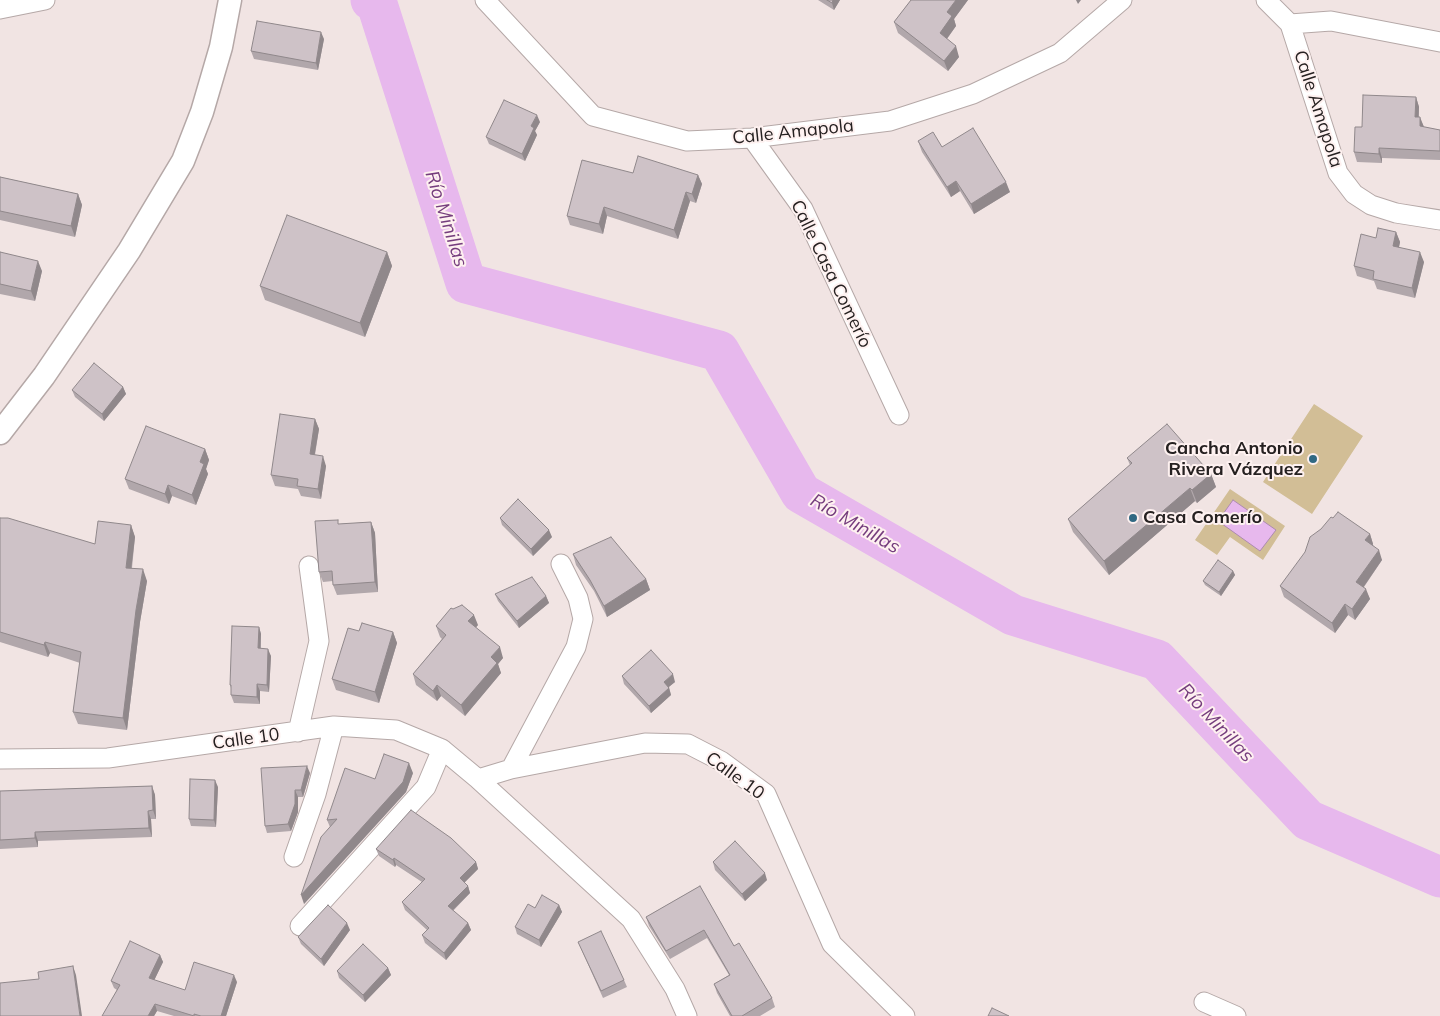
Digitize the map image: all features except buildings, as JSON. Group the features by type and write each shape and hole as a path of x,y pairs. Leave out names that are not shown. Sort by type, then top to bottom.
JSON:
{"street":[{"path":"0,9 45,0"},
{"name":"Calle Amapola","path":"484,0 593,116 687,141 752,138 890,121 973,94 1060,53 1122,0"},
{"name":"Calle Amapola","path":"1266,0 1290,24 1338,173 1354,194 1371,205 1396,213 1440,220"},
{"path":"0,433 44,376 130,251 183,161 202,112 220,47 229,2"},
{"path":"1290,24 1330,21 1440,42"},
{"name":"Calle Casa Comerío","path":"752,138 803,209 899,416"},
{"path":"511,769 576,646 583,619 578,598 561,564"},
{"path":"298,732 319,641 309,566"},
{"path":"294,856 316,794 334,726"},
{"name":"Calle 10","path":"0,759 108,758 334,726 396,730 442,749 478,779 631,919 675,989 687,1016"},
{"name":"Calle 10","path":"478,779 511,769 645,743 688,744 721,762 766,794 832,944 905,1016"},
{"path":"300,926 426,787 442,749"},
{"path":"1204,1002 1236,1016"}],"shaded area":[{"name":"Cancha Antonio Rivera Vázquez","path":"1314,404 1363,436 1312,514 1263,482"},
{"path":"1230,489 1285,526 1263,560 1230,537 1217,555 1195,540"},
{"path":"1233,500 1276,530 1260,551 1218,521"}],"waterway":[{"name":"Río Minillas","path":"371,0 377,4 466,283 719,351 801,493 1013,615 1157,660 1308,820 1440,877"}],"place":[{"name":"Cancha Antonio Rivera Vázquez","path":"1313,459"},
{"name":"Casa Comerío","path":"1133,518"}]}
